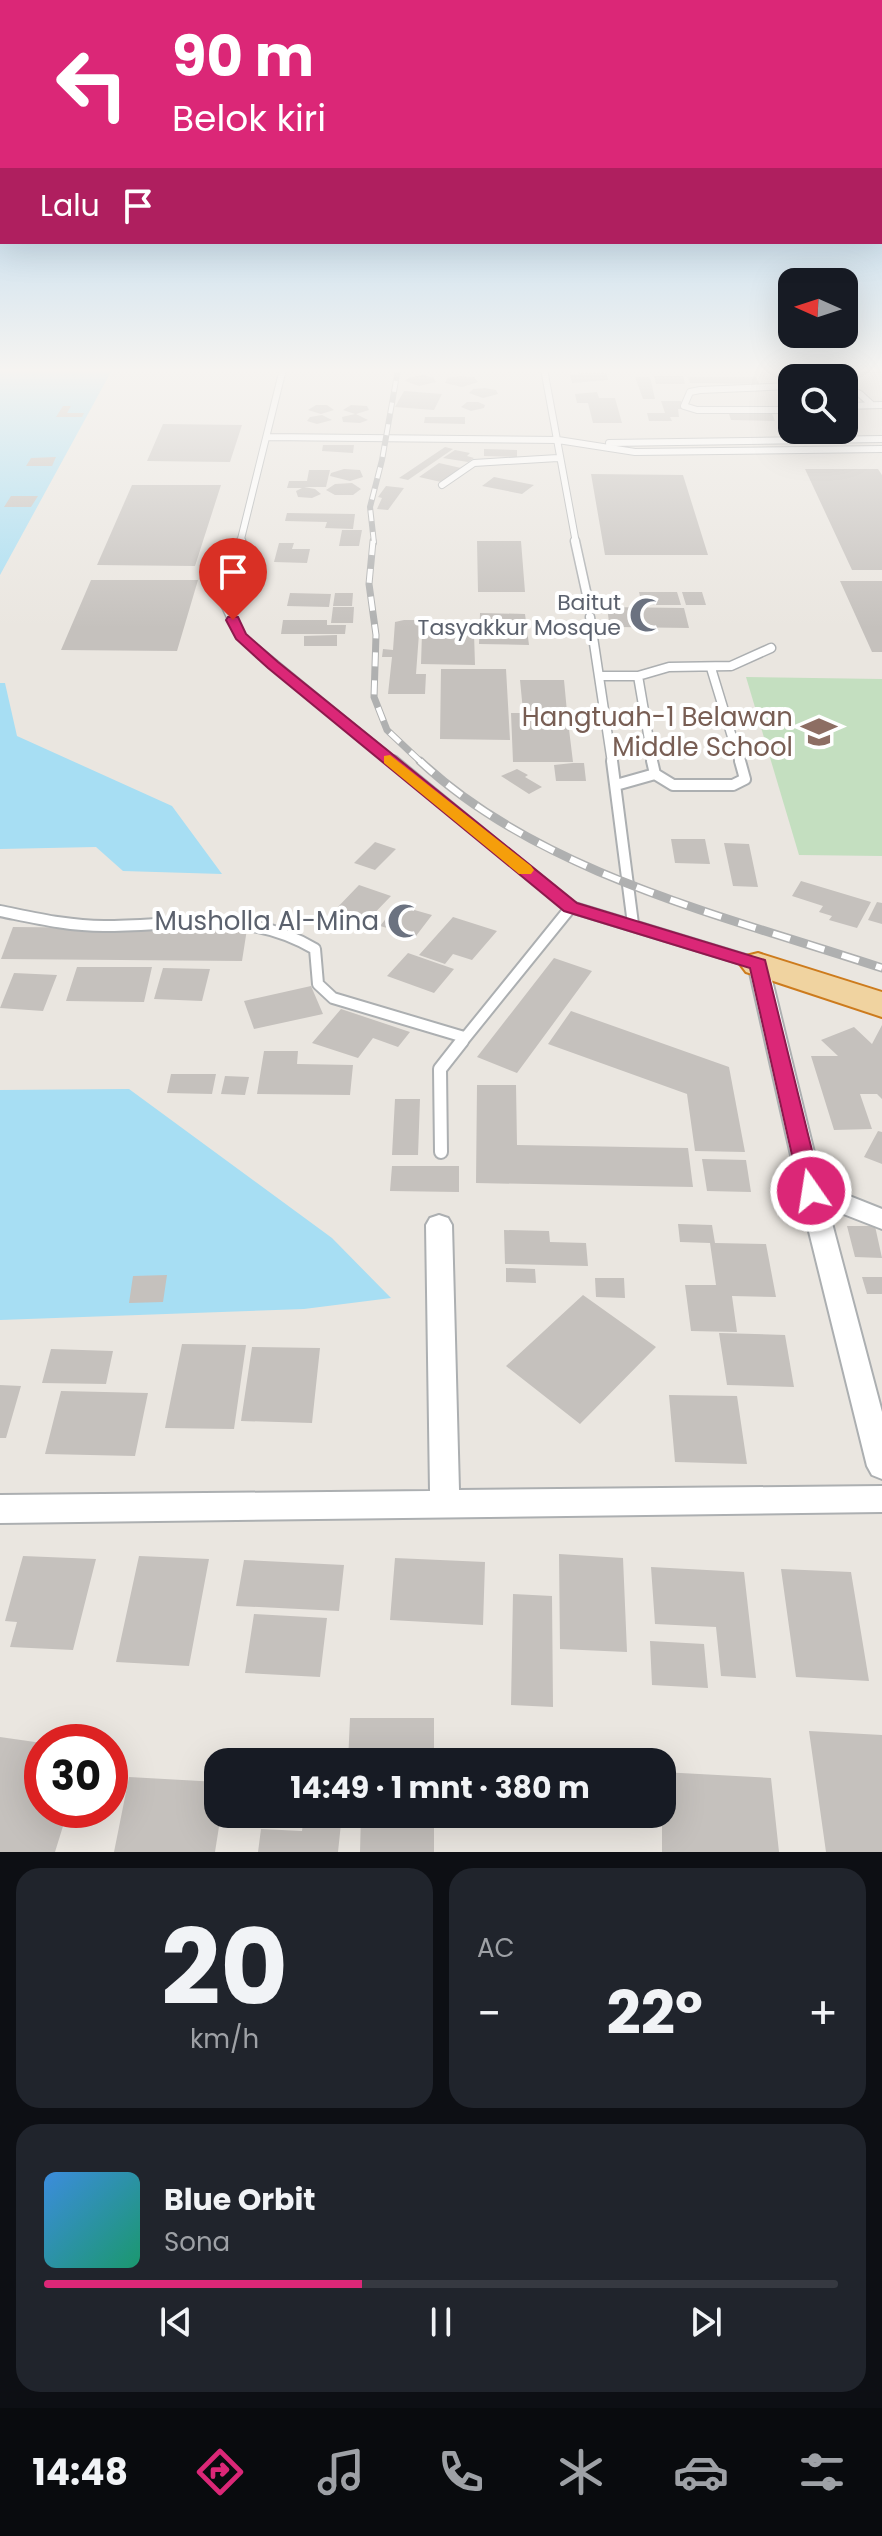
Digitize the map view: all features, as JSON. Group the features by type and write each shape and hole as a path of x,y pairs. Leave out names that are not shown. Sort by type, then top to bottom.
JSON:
{"highway":[{"path":"758,964 882,1005"}],"street":[{"path":"758,964 811,1191 882,1466"},
{"path":"811,1191 882,1219"},
{"path":"439,1225 445,1504"},
{"path":"0,1509 882,1499"}],"lane":[{"path":"262,455 225,604 240,636 571,907 758,964"},
{"path":"442,485 474,463 558,458 588,600"},
{"path":"590,617 616,785 633,924"},
{"path":"599,676 638,676 661,667 727,667 771,648"},
{"path":"616,785 655,774 673,785 733,785 745,779 711,668"},
{"path":"638,676 655,774"},
{"path":"441,1152 440,1069 571,907"},
{"path":"0,911 74,925 245,922 280,929 298,935 315,949 318,984 333,998 464,1037"}],"green space":[{"name":"Hangtuah-1 Belawan Middle School","path":"746,677 882,679 882,856 799,855"}],"water":[{"path":"0,455 65,455 0,575"},
{"path":"0,683 5,683 17,736 172,806 222,874 123,871 96,847 0,849"},
{"path":"129,1089 332,1238 391,1298 304,1309 0,1320 0,1090"}],"building":[{"path":"149,455 232,455 230,462 147,461"},
{"path":"432,455 444,455 408,480 399,478"},
{"path":"468,455 474,458 468,462 443,458"},
{"path":"56,457 52,466 26,466 31,458"},
{"path":"439,463 461,468 441,482 419,477"},
{"path":"344,469 360,470 363,477 350,481 330,476"},
{"path":"805,469 878,469 882,475 882,570 852,570"},
{"path":"309,470 330,470 326,487 304,487 321,494 312,498 298,497 296,491 302,488 287,488 289,481 307,481"},
{"path":"591,474 683,475 708,555 605,555"},
{"path":"494,477 534,485 522,494 482,486"},
{"path":"352,483 361,489 353,495 335,495 326,490 335,484"},
{"path":"132,485 221,485 195,566 97,565"},
{"path":"386,486 404,488 388,510 377,509 382,498 378,497"},
{"path":"11,496 38,496 31,507 4,507"},
{"path":"287,513 355,514 353,529 325,528 327,522 285,521"},
{"path":"342,530 362,530 359,546 339,546"},
{"path":"477,541 521,541 525,592 478,592"},
{"path":"279,543 294,543 292,549 310,549 307,563 274,562"},
{"path":"91,580 198,580 177,651 61,650"},
{"path":"840,581 882,581 882,652 872,652"},
{"path":"639,592 677,592 681,605 642,605"},
{"path":"682,592 702,592 706,605 686,605"},
{"path":"290,593 331,594 329,607 287,606"},
{"path":"335,593 353,593 352,606 333,606"},
{"path":"333,607 354,607 353,623 331,623"},
{"name":"Baitut Tasyakkur Mosque","path":"607,607 684,608 689,628 619,627 618,622 609,622"},
{"path":"480,613 525,614 529,645 479,644"},
{"path":"283,620 327,620 327,625 346,625 345,634 281,634"},
{"path":"420,620 416,674 426,674 425,694 388,694 392,657 382,657 383,649 393,650 395,622"},
{"path":"422,633 474,633 475,665 421,664"},
{"path":"337,635 337,646 304,646 304,636"},
{"path":"441,669 506,669 510,740 440,739"},
{"path":"520,680 564,680 567,712 523,711"},
{"path":"511,713 567,713 573,762 513,762"},
{"path":"584,763 586,781 556,781 554,765"},
{"path":"517,769 542,787 529,794 501,776"},
{"path":"671,839 705,839 710,864 675,863"},
{"path":"375,842 396,849 375,870 354,863"},
{"path":"724,843 749,844 758,887 733,886"},
{"path":"801,881 871,902 857,928 829,920 832,916 819,912 823,906 792,896"},
{"path":"359,885 391,896 365,923 333,912"},
{"path":"877,902 882,903 882,924 868,920"},
{"name":"Musholla Al-Mina","path":"397,905 432,915 416,936 380,926"},
{"path":"453,917 497,931 472,960 453,954 445,964 419,955"},
{"path":"13,927 247,929 242,961 1,959"},
{"path":"408,953 454,969 434,993 387,976"},
{"path":"554,958 592,971 517,1073 477,1057"},
{"path":"77,967 152,967 144,1002 66,1001"},
{"path":"163,968 210,969 202,1001 154,999"},
{"path":"14,973 57,975 43,1011 0,1008"},
{"path":"311,986 323,1014 254,1029 244,1001"},
{"path":"341,1009 410,1032 398,1047 373,1038 358,1058 312,1043"},
{"path":"571,1011 729,1067 745,1152 695,1151 687,1094 548,1044"},
{"path":"882,1025 882,1099 877,1094 860,1094 872,1129 834,1130 811,1056 838,1056 821,1040 854,1027 872,1044"},
{"path":"264,1051 298,1051 297,1064 353,1065 350,1095 257,1094"},
{"path":"171,1074 216,1074 212,1094 167,1093"},
{"path":"225,1076 249,1077 245,1095 221,1094"},
{"path":"477,1085 516,1085 517,1145 688,1148 693,1187 476,1183"},
{"path":"395,1099 420,1099 418,1155 392,1155"},
{"path":"878,1131 882,1132 882,1164 864,1157"},
{"path":"702,1159 746,1160 751,1192 707,1191"},
{"path":"392,1166 459,1166 459,1192 390,1191"},
{"path":"678,1224 712,1225 715,1243 766,1244 776,1297 732,1296 737,1332 691,1331 685,1285 716,1285 710,1243 680,1242"},
{"path":"847,1226 875,1226 882,1258 855,1257"},
{"path":"504,1230 549,1231 550,1242 586,1243 588,1266 505,1264"},
{"path":"506,1268 535,1269 536,1283 506,1282"},
{"path":"167,1275 163,1302 129,1303 133,1276"},
{"path":"862,1277 882,1277 882,1294 867,1294"},
{"path":"595,1278 624,1278 625,1298 596,1297"},
{"path":"583,1295 656,1347 580,1424 506,1366"},
{"path":"719,1333 785,1335 794,1387 727,1385"},
{"path":"182,1344 246,1345 234,1429 165,1428"},
{"path":"252,1347 320,1348 312,1423 241,1421"},
{"path":"51,1349 113,1351 106,1384 42,1383"},
{"path":"0,1385 21,1386 6,1438 0,1438"},
{"path":"61,1391 148,1393 135,1456 45,1454"},
{"path":"669,1395 737,1396 747,1464 675,1462"},
{"path":"559,1554 623,1558 627,1652 560,1649"},
{"path":"23,1556 96,1559 73,1650 10,1647 17,1622 5,1621"},
{"path":"139,1556 209,1559 189,1666 116,1662"},
{"path":"395,1558 485,1562 483,1625 390,1620"},
{"path":"244,1560 344,1565 339,1611 236,1606"},
{"path":"651,1567 744,1572 756,1678 721,1676 716,1627 655,1624"},
{"path":"781,1569 851,1572 869,1681 796,1677"},
{"path":"513,1594 552,1596 553,1707 511,1705"},
{"path":"254,1614 327,1618 320,1677 245,1673"},
{"path":"650,1641 704,1644 708,1688 652,1685"},
{"path":"350,1718 434,1718 434,1748 349,1748"},
{"path":"809,1731 882,1735 882,1852 826,1852"},
{"path":"0,1737 24,1740 24,1828 62,1828 55,1852 0,1852"},
{"path":"676,1773 771,1778 779,1852 662,1852 662,1828 676,1828"},
{"path":"129,1777 204,1781 204,1828 219,1828 215,1852 114,1852 119,1828 128,1828"},
{"path":"302,1828 341,1828 338,1852 258,1852 261,1829 302,1831"},
{"path":"361,1828 434,1828 434,1852 360,1852"}],"railway":[{"path":"374,543 370,507 383,455"},
{"path":"373,541 369,584 376,635 374,697 387,730 422,763"},
{"path":"420,761 468,800 522,834 579,863 700,910 882,968"}],"slow traffic":[{"path":"390,760 525,870"}],"place":[{"name":"Baitut Tasyakkur Mosque","path":"647,615"},
{"name":"Hangtuah-1 Belawan Middle School","path":"819,732"},
{"name":"Musholla Al-Mina","path":"405,921"}],"route":[{"path":"233,620 240,636 273,665 571,907 758,964 811,1191"}]}
